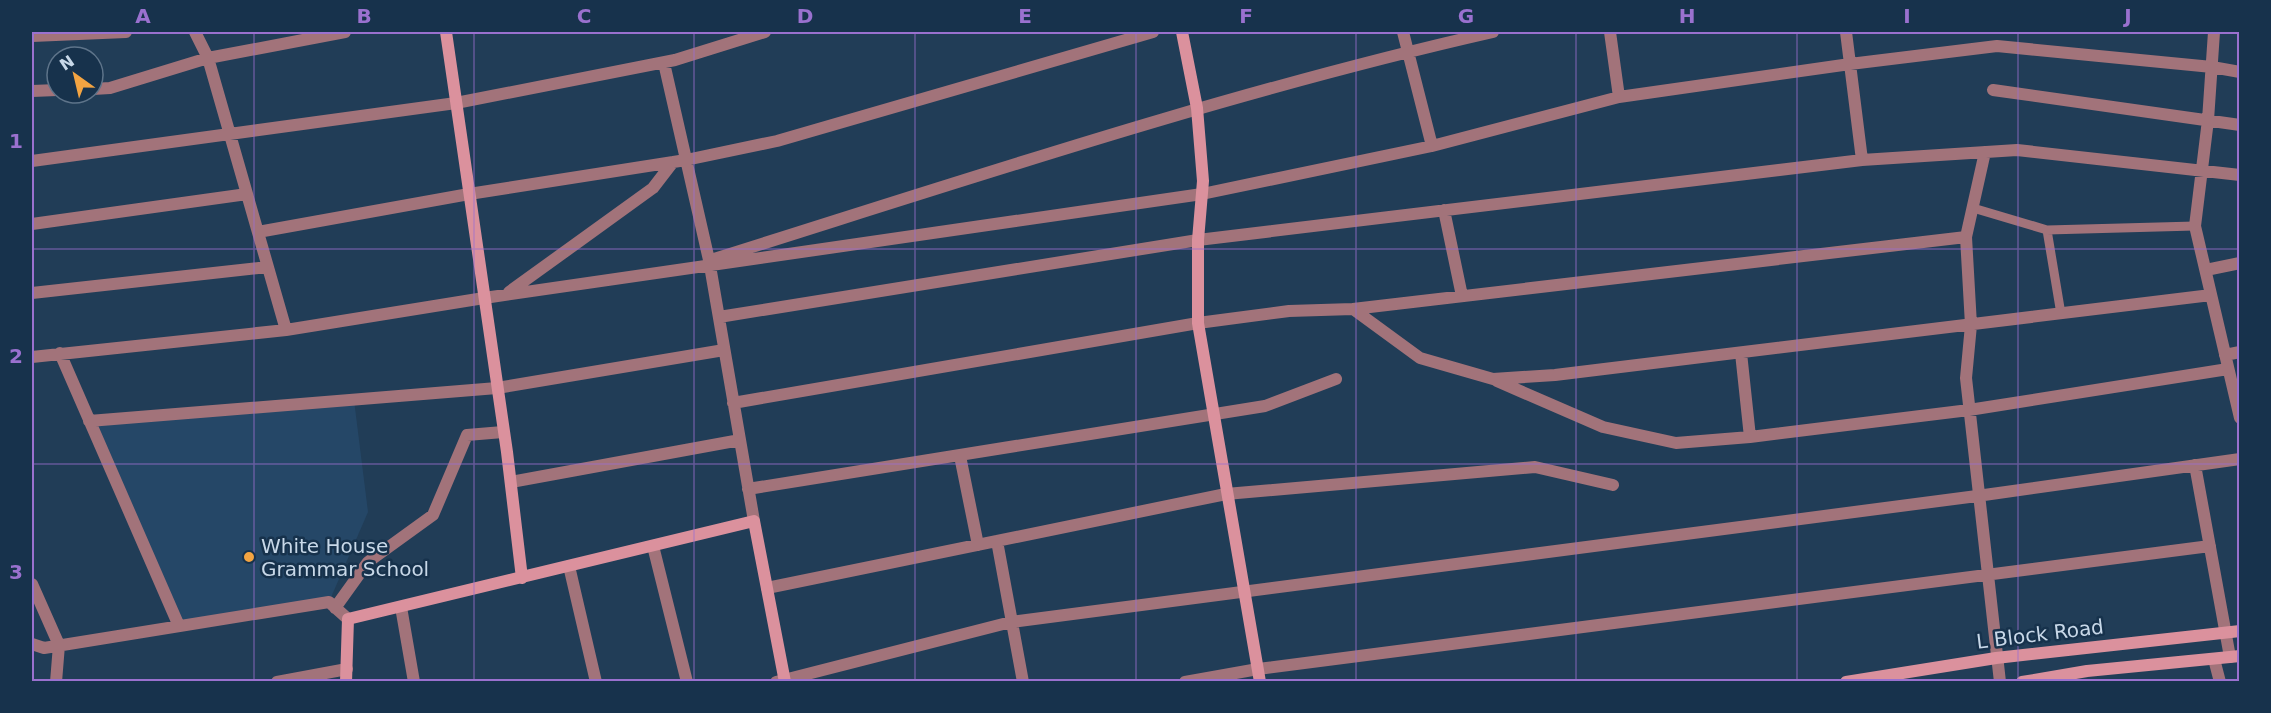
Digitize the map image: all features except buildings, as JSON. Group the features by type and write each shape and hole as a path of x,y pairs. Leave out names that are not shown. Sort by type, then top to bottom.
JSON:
{"street":[{"path":"32,36 126,32"},
{"path":"195,32 208,58 286,330"},
{"path":"105,88 208,58 345,32"},
{"path":"446,32 522,578"},
{"path":"721,32 724,45"},
{"path":"32,161 456,102 664,63 765,32"},
{"path":"258,232 469,194 686,160 777,141 1152,32"},
{"path":"1182,32 1197,108 1203,181 1198,240 1198,323 1259,675"},
{"path":"1403,32 1432,146"},
{"path":"709,263 1197,108 1408,51 1493,32"},
{"path":"1610,32 1619,97"},
{"path":"1845,32 1862,160"},
{"path":"2214,32 2208,120 2195,226 2240,418"},
{"path":"32,357 286,330 709,263 1202,194 1432,146 1619,97 1850,64 1997,46 2212,67 2240,72"},
{"path":"664,63 709,263 782,681 1011,622 1977,496 2240,459"},
{"path":"1993,90 2240,125"},
{"path":"718,316 1198,240 1862,160 2017,150 2240,175"},
{"path":"1985,152 1966,237 1971,325 1966,378 1977,496 2000,681"},
{"path":"506,295 653,188 673,162"},
{"path":"32,224 247,194"},
{"path":"1444,210 1462,296"},
{"path":"733,403 1198,323 1289,311 1353,309 1966,237"},
{"path":"2206,270 2240,263"},
{"path":"32,293 268,267"},
{"path":"1493,380 1742,353 2211,295"},
{"path":"1353,309 1420,358 1493,380 1603,427 1676,443 1750,437 1969,410 2228,369"},
{"path":"89,421 497,388 724,350"},
{"path":"2225,355 2240,352"},
{"path":"60,353 179,626"},
{"path":"1742,353 1750,437"},
{"path":"748,489 1213,416 1265,406 1336,379"},
{"path":"335,608 368,562 433,515 467,435 503,432"},
{"path":"510,482 740,440"},
{"path":"960,456 978,545"},
{"path":"2022,681 2087,671 2235,656 2225,632 2195,465"},
{"path":"767,588 1226,494 1535,467 1613,484"},
{"path":"348,619 754,520"},
{"path":"997,541 1023,681"},
{"path":"653,546 687,681"},
{"path":"1185,681 1259,675 2210,546"},
{"path":"569,566 596,681"},
{"path":"32,584 59,645 56,681"},
{"path":"32,644 44,648 329,602 348,619"},
{"path":"401,607 414,681"},
{"path":"277,681 346,675 348,619"},
{"name":"L Block Road","path":"1846,681 1996,658 2240,631"},
{"path":"2214,659 2220,681"}],"lane":[{"path":"1973,208 2047,230 2195,226"},
{"path":"2047,230 2061,314"}],"shaded area":[{"name":"White House Grammar School","path":"354,400 368,512 329,602 179,626 89,421"}],"place":[{"name":"White House Grammar School","path":"249,557"}]}
